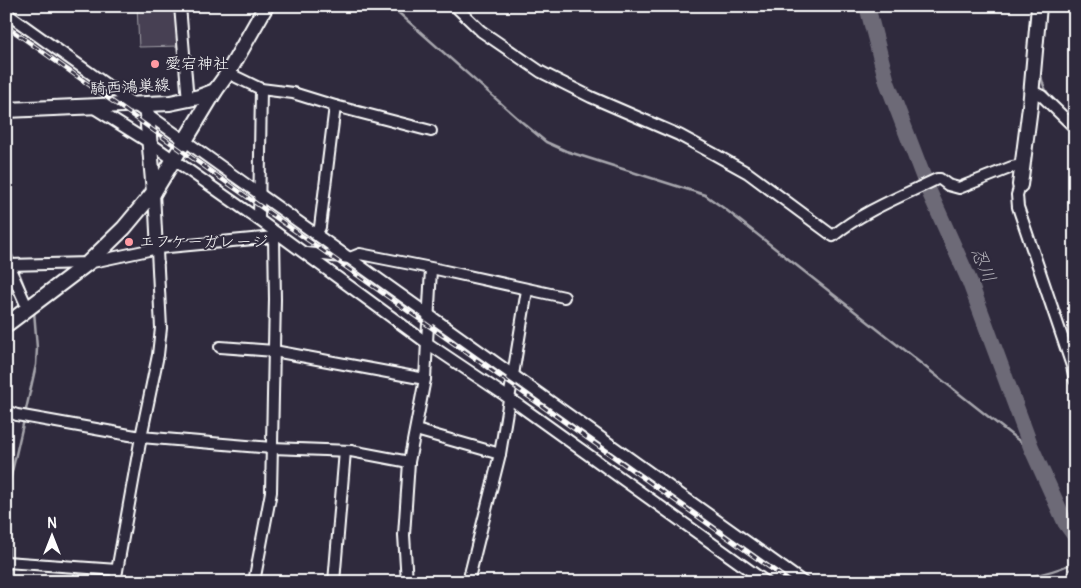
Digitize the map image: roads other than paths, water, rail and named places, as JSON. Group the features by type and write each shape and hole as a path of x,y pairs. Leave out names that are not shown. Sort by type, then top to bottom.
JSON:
{"street":[{"path":"180,6 188,101"},
{"path":"6,325 88,264 124,228 154,192 215,91 228,73 266,6"},
{"path":"455,6 481,30 541,72 591,97 679,135 748,173 833,236 847,225 892,200 937,179 959,188 1012,166 1022,165"},
{"path":"1039,6 1032,91 1020,185 1016,199 1074,365 1075,380"},
{"path":"6,13 803,582"},
{"path":"228,73 261,90 293,93 431,131"},
{"path":"259,220 261,90"},
{"name":"騎西鴻巣線","path":"6,110 188,101 215,91"},
{"path":"1032,91 1042,96 1075,128"},
{"path":"91,106 150,143 259,220 275,235 305,253 428,344 509,398 766,582"},
{"path":"316,235 320,227 335,106"},
{"path":"115,582 158,355 161,328 158,248 147,114"},
{"path":"28,309 7,262 88,264 158,248 275,235"},
{"path":"254,582 271,492 275,235"},
{"path":"305,253 350,258 360,254 564,297"},
{"path":"407,582 404,535 409,462 425,379 431,269"},
{"path":"468,582 500,454 527,290"},
{"path":"220,346 274,351 425,379"},
{"path":"6,412 141,437 272,448 345,450 409,462"},
{"path":"416,430 500,454"},
{"path":"334,582 345,450"},
{"path":"6,562 117,570"},
{"path":"1070,582 1075,573"}],"waterway":[{"path":"391,6 546,142 566,151 705,195 1023,444 1031,447"},
{"name":"忍川","path":"867,6 887,82 928,189 969,280 1031,447 1065,522 1075,536"},
{"path":"1040,65 1043,84 1052,99"},
{"path":"6,155 10,172 7,244 15,262"},
{"path":"17,267 30,302"},
{"path":"25,414 36,365 37,348 34,311"},
{"path":"9,560 8,489 24,420"},
{"path":"1000,582 1048,572 1075,562"},
{"path":"10,565 10,582"}],"railway":[{"path":"6,26 790,582"}],"place":[{"name":"愛宕神社","path":"155,64"},
{"name":"エフケーガレージ","path":"129,242"}]}
